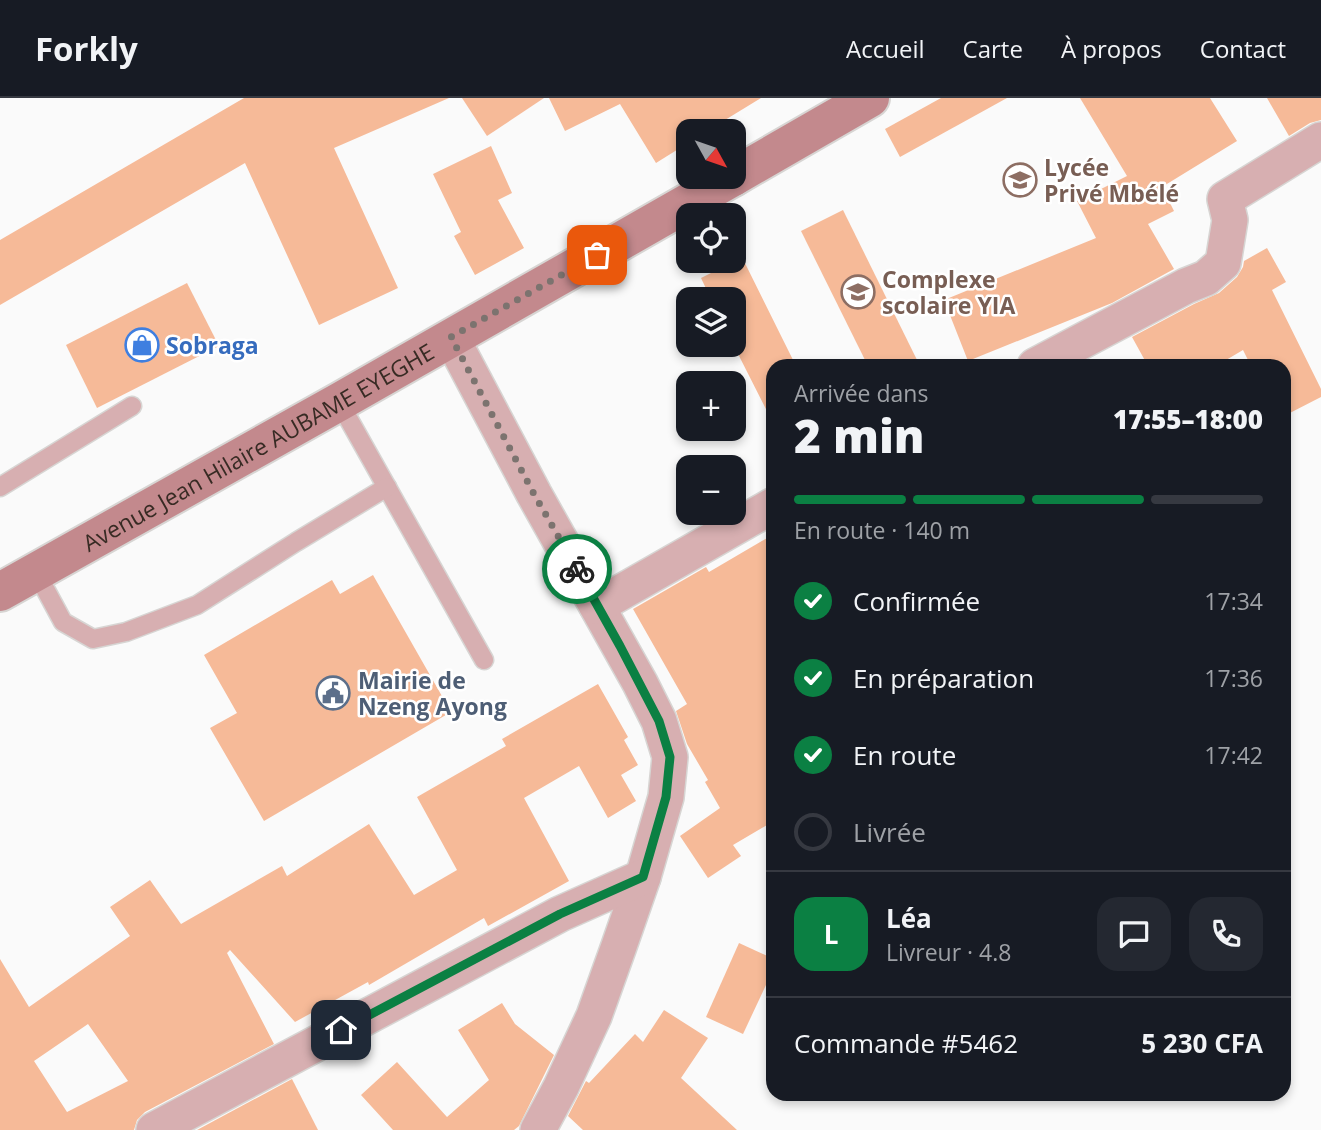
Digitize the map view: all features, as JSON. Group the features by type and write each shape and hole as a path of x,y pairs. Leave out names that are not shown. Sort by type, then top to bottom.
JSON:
{"main road":[{"name":"Avenue Jean Hilaire AUBAME EYEGHE","path":"746,170 870,98"},
{"name":"Avenue Jean Hilaire AUBAME EYEGHE","path":"0,592 712,189"}],"street":[{"path":"1048,359 1206,278 1223,263 1230,220 1225,199 1321,140"},
{"path":"451,337 659,721 670,757 666,797 643,877 594,1016 538,1130"},
{"path":"597,606 766,510"},
{"path":"154,1130 560,914 643,877"}],"lane":[{"path":"339,402 484,660"},
{"path":"0,487 132,406"},
{"path":"36,572 63,622 93,639 126,632 197,605 387,487"}],"building":[{"path":"244,98 449,98 334,148 398,288 319,325 245,163 0,305 0,240"},
{"path":"462,98 544,98 487,136"},
{"path":"549,98 761,98 727,119 676,119 676,150 656,163 620,104 565,131"},
{"path":"941,98 1007,98 900,157 885,129"},
{"path":"1080,98 1210,98 1237,141 1162,187 1174,211 1148,224 1174,269 1112,303 967,359 944,300 1096,238 1077,201 1127,176"},
{"path":"1267,98 1321,98 1321,120 1310,123 1289,136"},
{"path":"491,146 512,193 498,200 524,248 475,275 454,236 461,232 433,174"},
{"name":"Complexe scolaire YIA","path":"843,210 917,359 865,359 801,231"},
{"path":"1267,248 1286,282 1272,290 1321,389 1321,397 1291,412 1291,359 1248,359 1243,350 1228,359 1144,359 1132,337 1219,293 1237,277 1244,261"},
{"path":"746,265 793,359 766,359 766,409 740,357 746,357 746,287 705,287 701,278 711,273 746,273"},
{"name":"Sobraga","path":"187,283 219,346 97,408 66,345"},
{"path":"766,539 766,826 733,845 741,856 708,878 680,836 720,808 705,782 708,780 687,744 676,711 687,704 633,609 706,567 709,572"},
{"name":"Mairie de Nzeng Ayong","path":"373,575 451,712 264,821 210,728 237,713 204,655 332,580 340,594"},
{"path":"598,684 628,737 624,740 638,765 621,775 636,801 608,818 579,766 524,798 569,881 488,926 484,918 369,985 368,982 295,1022 230,950 227,953 274,1044 145,1112 137,1120 134,1130 0,1130 0,959 29,1007 130,936 110,907 150,880 181,924 282,866 287,876 369,824 414,895 457,870 417,797 506,746 502,739","holes":["88,1024 128,1081 67,1112 34,1061"]},
{"path":"739,943 766,955 766,985 743,1034 706,1017"},
{"path":"502,1003 515,1024 554,1055 519,1126 514,1130 393,1130 361,1095 397,1062 447,1117 489,1080 458,1030"},
{"path":"664,1010 708,1038 681,1078 737,1130 583,1130 568,1116 586,1081 589,1083 635,1034 643,1042"},
{"path":"292,1079 318,1130 197,1130"}],"way so far":[{"path":"577,569 451,337 597,255"}],"place":[{"name":"Lycée Privé Mbélé","path":"1020,180"},
{"name":"Complexe scolaire YIA","path":"858,292"},
{"name":"Sobraga","path":"142,345"},
{"name":"Mairie de Nzeng Ayong","path":"333,693"}],"route":[{"path":"341,1030 560,914 643,877 666,797 670,757 659,721 577,569"}]}
